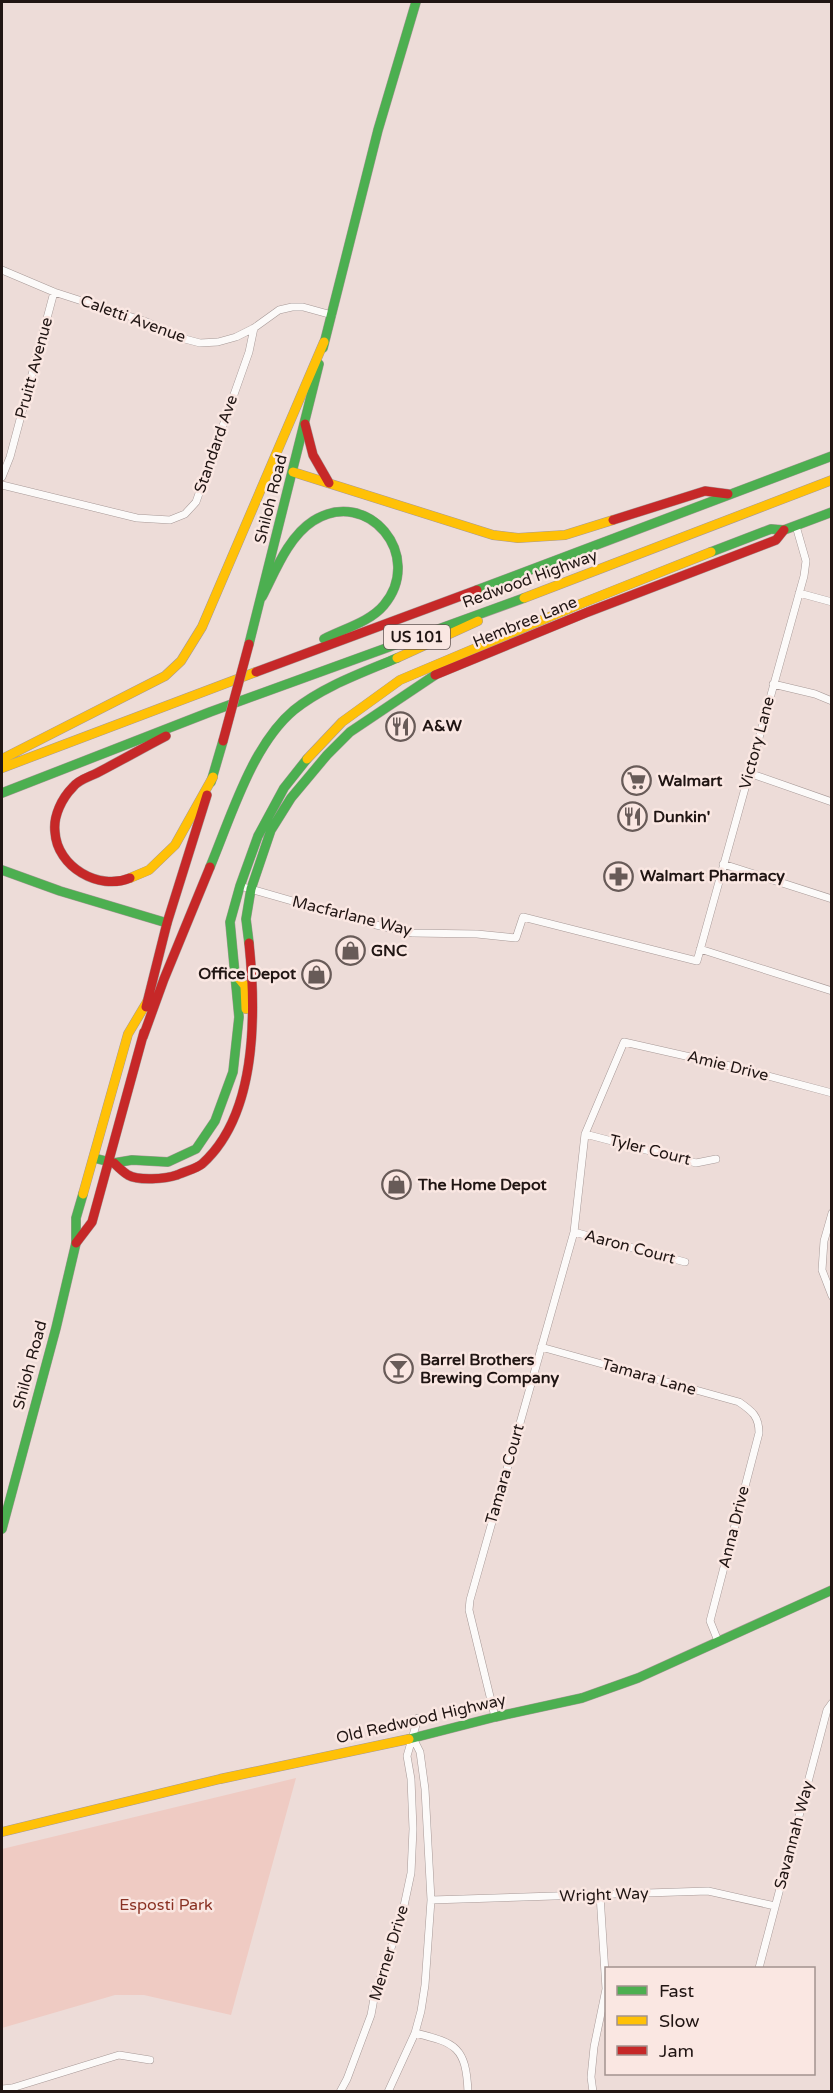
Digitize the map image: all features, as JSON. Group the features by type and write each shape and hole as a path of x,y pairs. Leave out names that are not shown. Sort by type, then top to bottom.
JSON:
{"main road":[{"name":"Shiloh Road","path":"76,1243 92,1222 111,1163 143,1037 147,1002 167,923 213,777 262,597 386,101 416,2"},
{"path":"2,759 165,676 181,661 202,627 324,342"},
{"path":"304,424 310,451 329,483"},
{"name":"Redwood Highway","path":"2,768 831,456"},
{"path":"293,472 493,535 518,538 565,535 705,491 732,494"},
{"name":"Redwood Highway","path":"2,793 210,712 534,594 831,480"},
{"path":"262,597 303,528 325,514 346,511 371,519 389,534 398,552 398,572 394,590 375,612 270,666"},
{"name":"Hembree Lane","path":"111,1163 132,1160 168,1162 195,1149 215,1121 233,1072 239,1017 230,922 240,886 258,836 291,780 311,754 342,722 400,680 427,667 750,537 771,529 784,530 831,512"},
{"name":"Hembree Lane","path":"94,1158 111,1163 128,1175 137,1178 171,1177 201,1165 227,1134 244,1087 252,1040 253,982 246,920 251,889 271,830 291,798 327,755 350,732 429,677 776,540 784,530"},
{"path":"143,1037 169,968 256,758 263,744 280,722 299,705 321,691 443,638 534,594"},
{"path":"210,712 74,785 65,794 56,817 55,829 60,849 74,869 93,880 118,883 142,874 160,863 175,845 213,777"},
{"path":"2,870 60,891 167,923"},
{"path":"236,975 243,979 246,986 246,1026 252,1040"},
{"name":"Shiloh Road","path":"2,1529 56,1328 76,1243 76,1218 128,1034 147,1002"},
{"name":"Old Redwood Highway","path":"2,1832 220,1779 413,1738 597,1693 638,1678 831,1590"}],"street":[{"name":"Caletti Avenue","path":"2,270 54,292 147,322 181,338 200,343 218,342 236,337 254,328 279,310 292,307 303,307 332,315"},
{"name":"Pruitt Avenue","path":"2,477 10,457 54,292"},
{"name":"Standard Ave","path":"2,485 137,518 170,520 184,514 196,502 249,352 254,328"},
{"name":"Victory Lane","path":"697,961 799,593 806,561 796,526"},
{"path":"799,593 831,602"},
{"path":"773,684 815,694 831,701"},
{"path":"749,773 831,802"},
{"path":"723,864 831,899"},
{"name":"Macfarlane Way","path":"240,886 376,925 413,933 477,934 516,938 523,916 697,961"},
{"path":"700,949 831,991"},
{"name":"Amie Drive","path":"624,1042 730,1066 831,1093"},
{"name":"Tamara Court","path":"495,1717 470,1610 470,1600 574,1232 585,1134 624,1042"},
{"name":"Tyler Court","path":"585,1134 696,1163 716,1159"},
{"path":"831,1213 824,1241 822,1270 831,1296"},
{"name":"Aaron Court","path":"574,1232 685,1262"},
{"name":"Tamara Lane","path":"541,1347 739,1402 754,1413"},
{"name":"Anna Drive","path":"718,1641 710,1621 759,1433 759,1424 754,1413"},
{"name":"Savannah Way","path":"759,1967 827,1710 831,1703"},
{"name":"Merner Drive","path":"340,2091 347,2079 371,2015 375,1994 401,1920 411,1873 411,1779 407,1756 418,1718"},
{"name":"Merner Drive","path":"388,2091 415,2033 425,1985 431,1900 425,1790 420,1752 413,1738"},
{"name":"Wright Way","path":"431,1900 708,1892 775,1905"},
{"path":"600,1895 605,1973"},
{"path":"593,2091 591,2077 594,2047 605,1996"},
{"path":"415,2033 438,2039 459,2050 464,2059 468,2091"},
{"path":"2,2089 13,2090 118,2055 150,2060"}],"green space":[{"name":"Esposti Park","path":"296,1778 231,2015 144,1995 115,1995 2,2028 2,1849"}],"traffic: fast":[{"path":"323,348 378,130 416,2"},
{"path":"249,644 319,364"},
{"path":"477,590 832,456"},
{"path":"262,597 289,545 313,521 334,513 353,512 370,519 384,532 394,548 398,566 395,586 378,611 356,625 324,639"},
{"path":"711,552 771,529 784,530 832,512"},
{"path":"2,793 210,712 524,598"},
{"path":"210,867 244,783 266,742 279,725 294,710 318,694 397,658"},
{"path":"249,943 246,919 251,889 271,830 291,798 327,755 350,732 435,675"},
{"path":"211,782 223,741"},
{"path":"94,1158 114,1163 132,1160 168,1162 196,1149 215,1121 233,1072 239,1017 230,922 258,836 284,788 307,759"},
{"path":"2,870 60,891 167,923"},
{"path":"2,1529 56,1328 76,1243 76,1218 83,1194"},
{"path":"409,1739 582,1698 638,1678 832,1590"}],"traffic: slow":[{"path":"2,759 165,676 181,661 202,627 324,342"},
{"path":"293,472 493,535 518,538 565,535 613,520"},
{"path":"524,598 832,480"},
{"path":"307,759 342,722 400,680 711,552"},
{"path":"397,658 478,621"},
{"path":"2,768 256,672"},
{"path":"130,878 149,870 175,845 213,777"},
{"path":"236,975 245,986 246,1009"},
{"path":"83,1194 128,1034 147,1002"},
{"path":"2,1832 220,1779 409,1739"}],"traffic: jam":[{"path":"305,424 313,455 329,483"},
{"path":"613,520 705,491 728,494"},
{"path":"435,675 588,612 776,540 784,530"},
{"path":"256,672 477,590"},
{"path":"223,741 249,644"},
{"path":"130,878 105,881 82,873 71,865 63,856 58,845 55,832 57,814 65,796 78,782 166,736"},
{"path":"146,1007 167,923 207,795"},
{"path":"143,1037 210,867"},
{"path":"114,1163 133,1177 152,1179 172,1176 200,1166 220,1143 234,1118 249,1060 252,1030 249,943"},
{"path":"76,1243 92,1222 144,1032"}],"place":[{"name":"A&W","path":"401,726"},
{"name":"Walmart","path":"637,781"},
{"name":"Dunkin'","path":"632,817"},
{"name":"Walmart Pharmacy","path":"619,876"},
{"name":"GNC","path":"350,951"},
{"name":"Office Depot","path":"317,974"},
{"name":"The Home Depot","path":"397,1185"},
{"name":"Barrel Brothers Brewing Company","path":"399,1369"}]}
